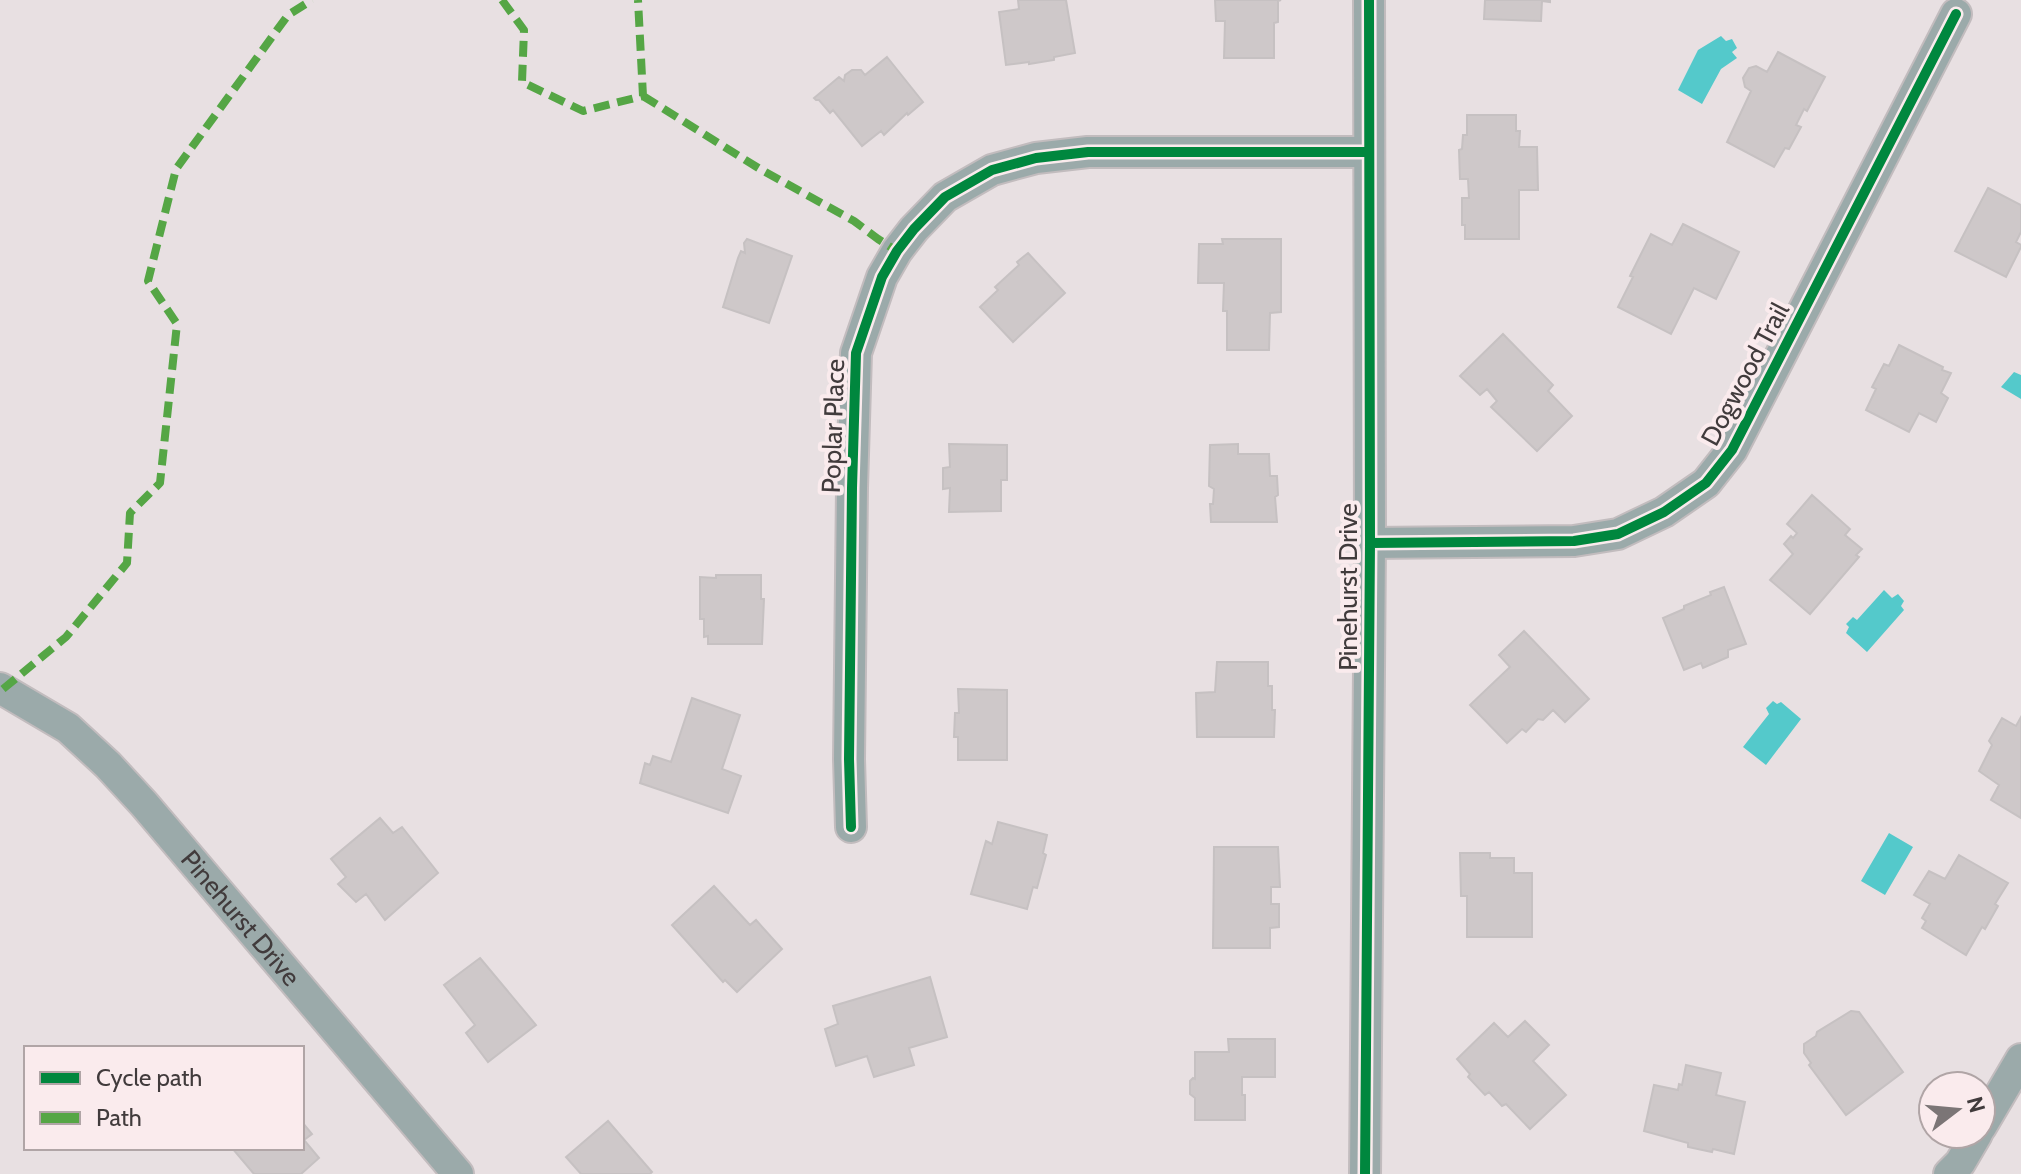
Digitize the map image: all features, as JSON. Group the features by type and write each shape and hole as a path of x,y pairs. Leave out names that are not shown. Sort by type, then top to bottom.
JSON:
{"street":[{"name":"Pinehurst Drive","path":"1365,1174 1370,543 1369,0"},
{"name":"Dogwood Trail","path":"1370,543 1574,541 1618,534 1664,512 1706,483 1732,450 1956,14"},
{"name":"Poplar Place","path":"851,827 851,567 856,353 882,277 897,251 945,197 992,170 1036,158 1088,152 1368,152"},
{"name":"Pinehurst Drive","path":"0,688 68,728 108,765 458,1174"},
{"path":"1997,1100 2021,1059"},
{"path":"1949,1174 1968,1150"}],"water":[{"path":"1721,36 1726,41 1732,39 1737,48 1732,52 1737,58 1721,69 1702,104 1678,90 1698,50"},
{"path":"2014,372 2021,375 2021,399 2001,387"},
{"path":"1884,590 1892,598 1898,594 1904,601 1901,606 1904,610 1867,652 1846,633 1849,627 1846,624 1853,617 1857,620"},
{"path":"1773,701 1777,704 1781,702 1801,719 1766,765 1743,747 1769,714 1766,708"},
{"path":"1889,833 1913,847 1885,895 1861,881"}],"building":[{"path":"1018,0 1066,0 1075,53 1054,57 1054,60 1006,65 999,12 1019,9"},
{"path":"1215,0 1281,0 1278,1 1278,22 1274,23 1274,58 1224,58 1225,21 1216,21"},
{"path":"1485,0 1550,0 1550,2 1542,1 1541,21 1484,19"},
{"path":"1778,52 1825,77 1796,125 1801,127 1789,149 1785,148 1774,167 1727,142 1751,91 1745,87 1743,78 1749,68 1756,66 1767,72"},
{"path":"887,57 923,102 884,135 881,131 862,146 833,110 830,113 814,98 839,77 844,81 845,75 852,70 861,70 865,75"},
{"path":"1467,115 1516,115 1516,131 1520,131 1519,147 1537,147 1538,190 1519,190 1519,239 1465,239 1462,198 1469,198 1468,179 1460,179 1459,150 1462,149 1463,135 1467,135"},
{"path":"1988,188 2021,205 2021,232 2016,242 2021,247 2006,277 1955,251"},
{"path":"1683,224 1739,252 1716,299 1694,288 1671,334 1618,307 1651,234 1672,245"},
{"path":"747,239 792,256 769,323 723,307 738,258 741,251 745,253 744,243"},
{"path":"1222,239 1281,239 1281,312 1270,313 1269,350 1227,350 1224,283 1198,283 1199,244 1223,244"},
{"path":"1028,253 1065,293 1013,342 980,307"},
{"path":"1503,334 1553,385 1548,391 1572,416 1537,451 1491,407 1497,401 1487,389 1480,395 1460,376"},
{"path":"1899,345 1951,373 1941,393 1948,398 1936,422 1919,413 1909,432 1866,410 1876,389 1872,387 1884,364 1889,366"},
{"path":"949,444 1007,445 1007,480 1001,480 1001,511 949,512 950,488 943,489 943,468 950,467"},
{"path":"1238,444 1238,454 1269,454 1270,476 1277,476 1277,522 1211,522 1210,504 1213,504 1214,489 1209,486 1210,445"},
{"path":"1812,495 1850,529 1845,535 1862,549 1856,555 1859,557 1810,614 1770,580 1793,554 1784,544 1797,533 1787,524"},
{"path":"716,575 761,575 761,599 764,599 762,644 708,644 708,636 704,637 704,619 700,619 700,577 716,578"},
{"path":"1724,587 1746,644 1728,650 1728,657 1703,668 1701,663 1684,670 1663,618"},
{"path":"1524,631 1589,699 1565,722 1553,710 1543,720 1538,719 1526,732 1522,729 1507,743 1470,705 1510,667 1499,655"},
{"path":"1217,662 1268,662 1268,686 1272,686 1272,710 1275,710 1274,737 1197,737 1196,693 1215,692"},
{"path":"958,689 1007,690 1007,760 958,760 958,737 954,737 955,713 959,713"},
{"path":"692,698 740,715 722,769 741,776 728,813 640,783 645,763 650,765 653,756 671,762"},
{"path":"2021,717 2021,818 1991,800 1999,785 1979,771 1992,745 1989,741 2002,718 2016,726"},
{"path":"380,818 393,833 402,827 438,873 385,920 366,894 356,902 338,884 346,877 331,859"},
{"path":"998,822 1047,835 1043,853 1046,855 1037,888 1033,887 1027,909 971,894 986,841 992,844"},
{"path":"1214,847 1278,847 1280,887 1271,887 1271,904 1279,904 1279,927 1270,928 1270,948 1213,948"},
{"path":"1460,853 1490,853 1490,858 1514,858 1514,873 1532,873 1532,937 1467,937 1467,896 1461,896"},
{"path":"1959,855 2008,883 1985,929 1982,927 1966,955 1922,928 1926,921 1922,918 1930,904 1914,895 1929,871 1945,879"},
{"path":"714,886 750,925 756,920 782,949 737,992 725,980 723,982 672,925"},
{"path":"480,958 536,1025 488,1062 466,1033 475,1025 444,985"},
{"path":"930,977 947,1037 909,1048 914,1065 874,1077 867,1056 836,1066 825,1029 838,1024 833,1006"},
{"path":"1851,1011 1859,1012 1903,1072 1846,1115 1809,1065 1811,1063 1804,1053 1804,1044"},
{"path":"1525,1021 1549,1045 1533,1061 1566,1095 1530,1129 1506,1104 1502,1106 1489,1092 1485,1095 1457,1059 1494,1023 1508,1037"},
{"path":"1228,1039 1275,1039 1275,1077 1242,1077 1245,1120 1195,1120 1195,1098 1190,1094 1190,1081 1195,1079 1195,1052 1229,1052"},
{"path":"1686,1065 1721,1073 1716,1095 1745,1102 1734,1154 1688,1147 1688,1143 1644,1131 1654,1085 1678,1090"},
{"path":"608,1121 652,1172 650,1174 581,1174 566,1157"},
{"path":"304,1124 312,1134 304,1140"},
{"path":"304,1140 319,1158 301,1174 254,1174 234,1150 304,1150"}],"marked path":[{"path":"3,689 66,637 127,563 130,513 160,483 177,324 148,281 176,169 288,15 312,0"},
{"path":"502,0 524,30 522,82 583,111 643,96 638,0"},
{"path":"643,96 760,169 854,221 897,251"}],"cycle path":[{"path":"1365,1174 1370,543 1369,0"},
{"path":"1370,543 1574,541 1618,534 1664,512 1706,483 1732,450 1956,14"},
{"path":"851,827 849,759 856,353 882,277 897,251 945,197 992,170 1036,158 1088,152 1368,152"}]}
